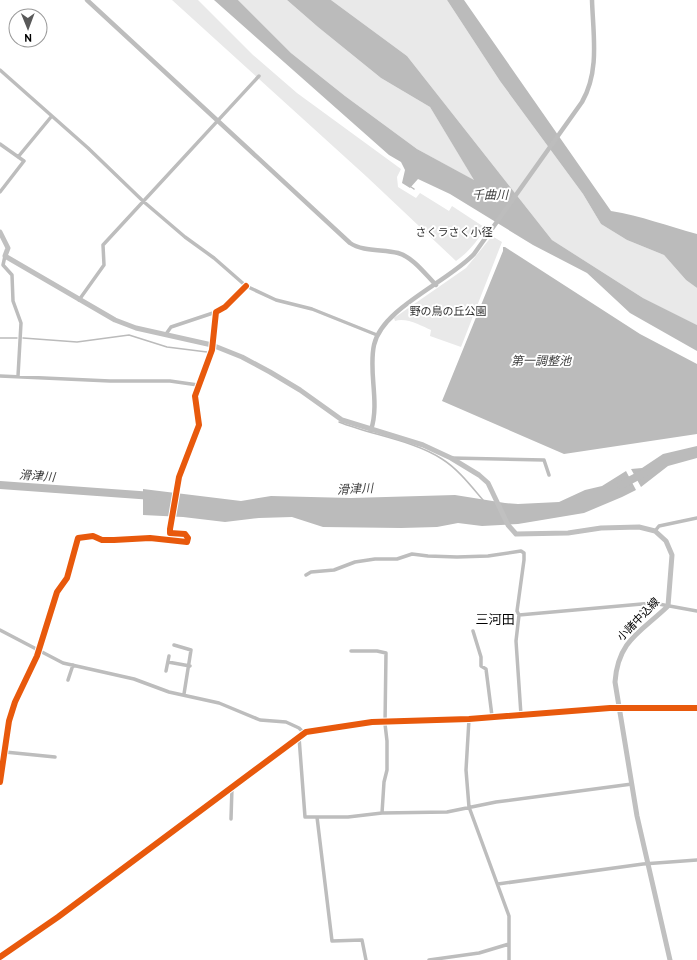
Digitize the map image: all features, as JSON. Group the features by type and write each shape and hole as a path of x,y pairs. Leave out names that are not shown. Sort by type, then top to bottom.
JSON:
{"main road":[{"path":"0,232 8,248 2,255 79,300 126,324 212,345 242,357 300,390 342,420 423,445 451,458 481,477 491,486 513,532 521,535 638,527 655,531"},
{"name":"小諸中込線","path":"655,531 666,541 672,555 668,606 628,643 620,655 615,682 618,708 638,821 670,960"}],"street":[{"path":"87,0 350,243 357,247 394,252 404,256 436,285"},
{"path":"371,430 375,411 373,356 377,335 391,316 468,261 493,229 574,113 588,91 593,72 592,0"},
{"path":"0,70 51,117 88,148 144,202 185,237 214,258 246,286 276,300 312,309 377,335"},
{"path":"79,300 104,265 103,245 259,76"},
{"path":"18,157 51,117"},
{"path":"0,144 24,161 0,192"},
{"path":"2,255 3,265 12,275 13,301 22,323 18,376"},
{"path":"166,334 166,331 171,327 216,312 225,307 246,286"},
{"path":"0,782 9,721 15,702 28,679 47,628 57,592 67,578 78,538 93,536 102,540 150,538 187,542 188,538 185,534 170,533 170,529 179,477 199,424 194,396 207,367 212,345 216,312"},
{"path":"0,376 110,381 170,381 198,385"},
{"path":"451,458 544,460 549,475"},
{"path":"655,531 659,526 697,518"},
{"path":"306,575 311,572 334,570 355,562 400,558 412,554 457,557 488,556 521,551 524,553 524,560 517,611 516,641 521,715"},
{"path":"518,615 653,603 697,611"},
{"path":"0,630 59,661 134,679 154,687 219,703 260,720 291,724 302,730 304,733"},
{"path":"473,631 481,666 486,669 492,716"},
{"path":"174,645 191,650 190,666 184,694"},
{"path":"351,650 377,651 386,653 385,724 387,741 387,770 384,782 382,813"},
{"path":"166,671 169,656"},
{"path":"168,662 190,666"},
{"path":"68,680 73,665"},
{"path":"0,957 58,917 304,733 365,723 469,719 492,716 618,708 697,708"},
{"path":"469,719 466,770 469,807 509,916 509,960"},
{"path":"299,737 305,817 348,817 382,813 447,812 469,807 632,784"},
{"path":"5,752 55,757"},
{"path":"231,819 232,788"},
{"path":"317,817 332,941 362,940 366,960"},
{"path":"498,884 648,864 697,860"},
{"path":"429,960 479,953 510,944"}],"green space":[{"name":"さくラさく小径","path":"172,0 198,0 253,55 297,93 401,169 397,177 398,187 416,198 420,193 449,211 452,206 484,227 485,229 476,242 456,261 367,177"},
{"path":"238,0 287,0 381,78 430,107 475,181 417,149 345,96 291,53"},
{"path":"331,0 447,0 500,81 583,194 601,224 627,240 664,255 686,280 697,288 697,325 643,298 552,240 407,56"},
{"name":"野の鳥の丘公園","path":"492,236 502,242 461,347 430,336 431,330 419,324 404,320 395,321 394,318 466,268"}],"water":[{"name":"千曲川","path":"214,0 238,0 291,53 345,96 417,149 474,180 430,107 381,78 287,0 331,0 407,56 552,240 643,298 697,325 697,351 630,313 587,273 533,245 450,194 418,179 410,188 402,183 405,170 401,162 389,155"},
{"path":"447,0 464,0 611,211 644,218 697,234 697,288 686,280 664,255 627,240 601,224 583,194 500,81"},
{"name":"第一調整池","path":"503,247 640,334 697,364 697,434 564,454 442,401 503,251"},
{"path":"697,446 697,458 668,466 641,487 631,469 642,468 663,454"},
{"path":"626,471 636,490 622,497 584,513 518,524 482,526 458,523 437,527 401,528 323,527 292,517 259,518 225,522 183,517 143,515 143,489 241,501 271,496 351,498 455,495 518,504 559,502 585,490 602,486"}],"waterway":[{"path":"23,338 77,342 129,335 167,347 207,352"},
{"path":"0,338 17,338"},
{"path":"339,422 351,427 405,442 431,452 442,459 464,478 483,500"},
{"name":"滑津川","path":"621,485 644,473"},
{"name":"滑津川","path":"0,485 153,496"}],"cycle path":[{"path":"0,782 9,721 15,702 37,656 57,592 67,578 78,538 93,536 102,540 150,538 187,542 188,538 185,534 170,533 170,529 179,477 199,425 195,396 212,350 216,312 225,307 246,286"},
{"path":"0,957 58,917 306,732 372,722 469,719 610,708 697,708"}],"district":[{"name":"三河田","path":"495,619"}]}
